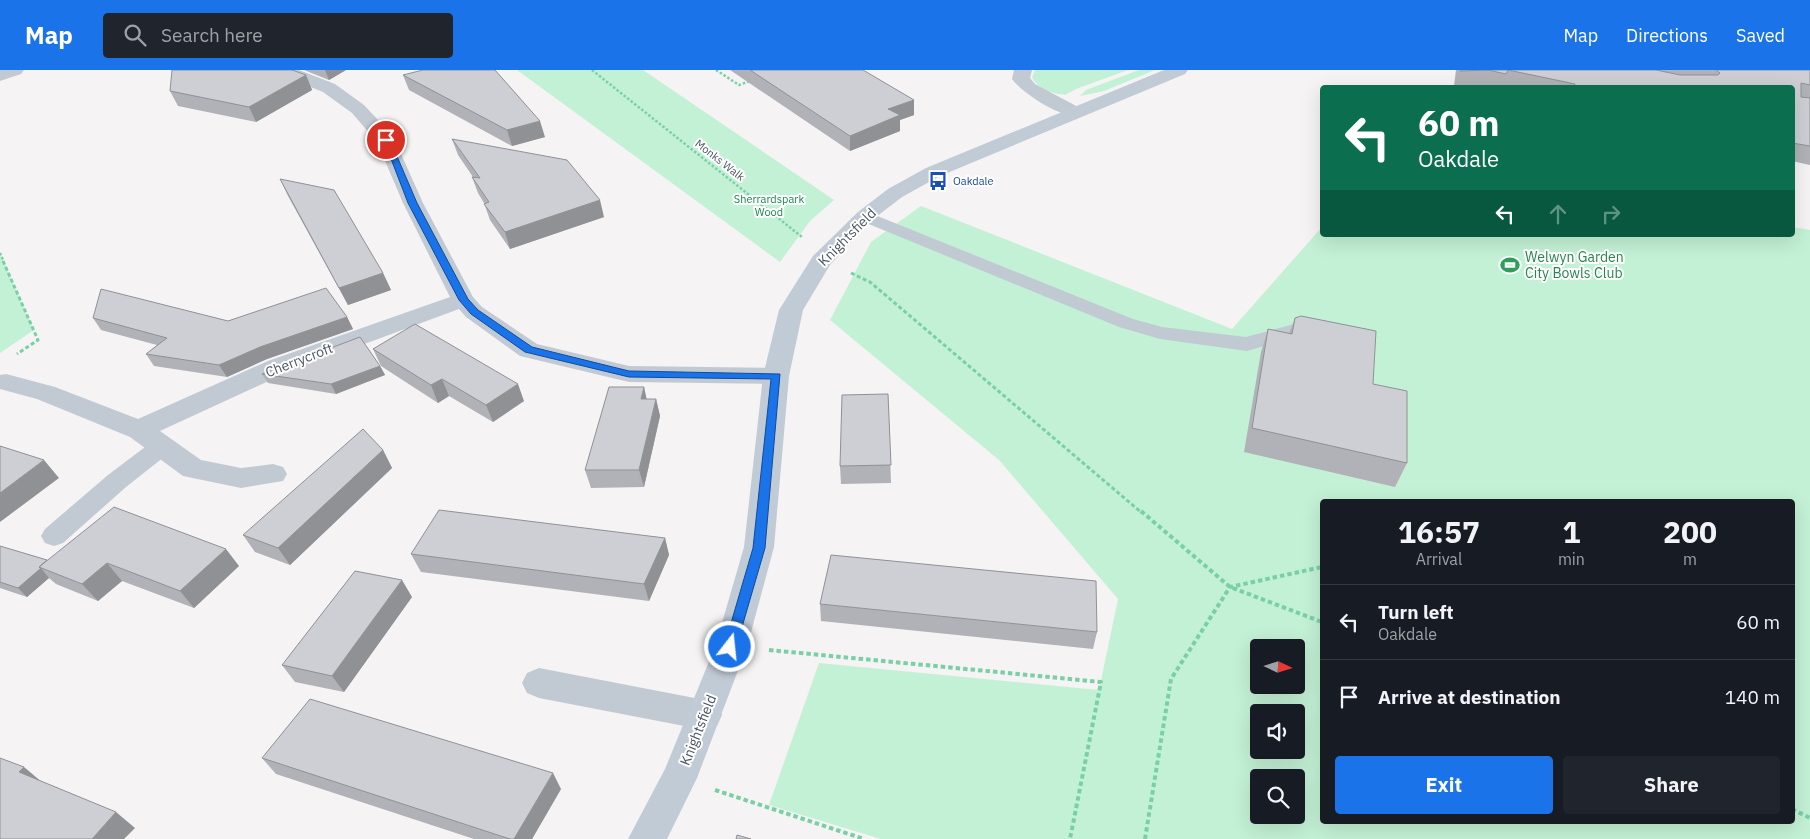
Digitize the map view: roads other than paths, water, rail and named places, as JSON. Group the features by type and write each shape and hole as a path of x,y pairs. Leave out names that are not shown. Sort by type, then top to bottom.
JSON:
{"street":[{"path":"0,76 15,70"},
{"path":"284,70 329,88 358,109 386,140 413,203 463,300 474,312 529,350 629,374 776,376"},
{"path":"1018,70 1022,70 1022,79 1029,88 1074,112"},
{"name":"Knightsfield","path":"648,839 678,778 705,715 730,647 759,548 776,376 791,310 821,261 865,216 895,193 933,172 1179,70"},
{"name":"Cherrycroft","path":"139,430 277,367 463,300"},
{"path":"6,382 46,393 139,430 193,470 241,478 273,474"},
{"path":"539,683 705,715"}],"lane":[{"path":"865,216 1126,323 1160,333 1202,340 1247,344 1309,326"},
{"path":"54,536 117,481 161,446"}],"place":[{"name":"Oakdale","path":"938,181"},
{"name":"Welwyn Garden City Bowls Club","path":"1510,265"}],"park label":[{"name":"Sherrardspark Wood","path":"769,205"}]}
